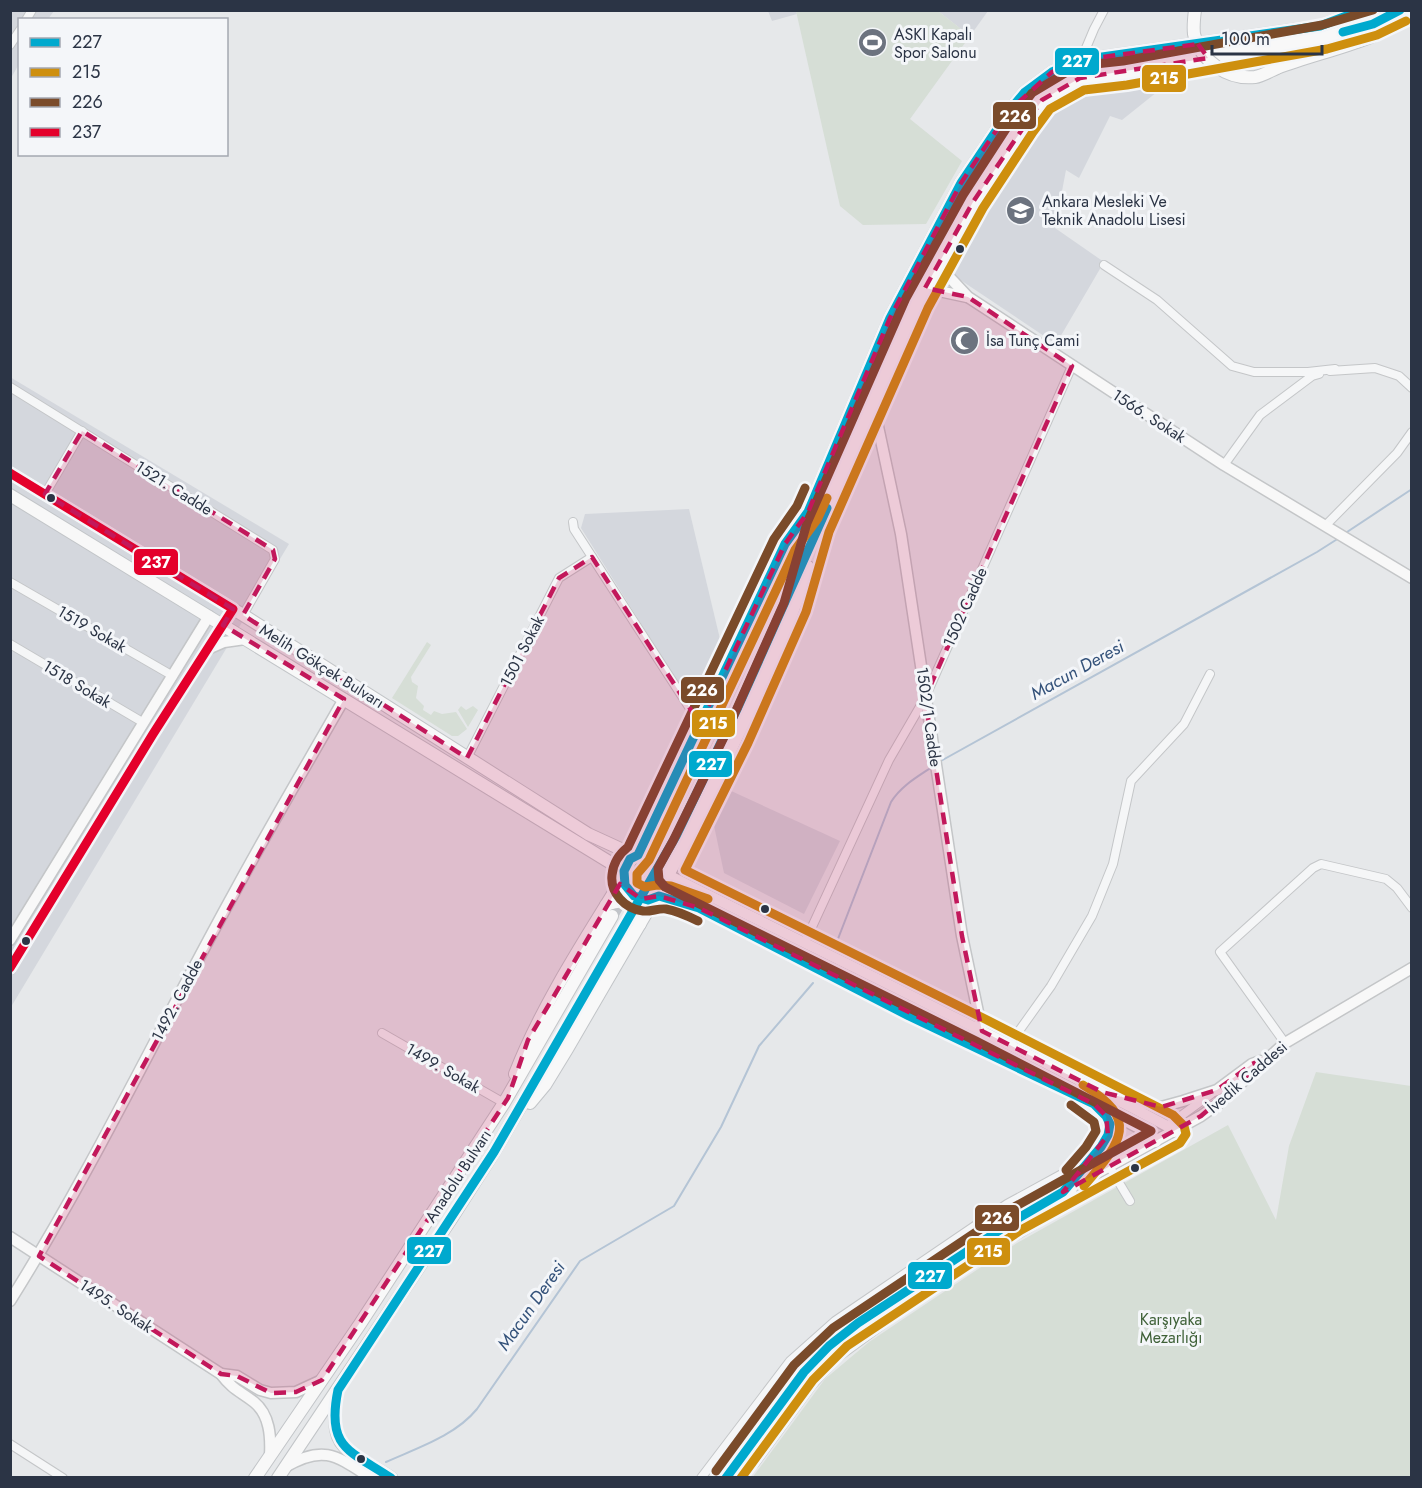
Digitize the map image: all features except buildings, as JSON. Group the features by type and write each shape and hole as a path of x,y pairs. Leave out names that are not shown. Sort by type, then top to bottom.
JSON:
{"main road":[{"path":"1196,10 1193,27 1195,38 1202,52 1215,66 1229,75 1255,77 1369,37 1412,15"},
{"path":"684,847 668,852 660,849 651,838 716,718 808,512 890,318 961,183 1010,110 1025,92 1052,72 1081,60 1320,26 1363,10"},
{"path":"676,836 738,707 895,350 973,202 1042,100 1080,78 1125,73 1325,37 1372,24 1401,10"},
{"name":"Melih Gökçek Bulvarı","path":"10,473 238,612 588,834 637,855"},
{"name":"Melih Gökçek Bulvarı","path":"10,495 344,699 623,874"},
{"path":"808,512 785,544 700,724 657,826 637,855 626,864 623,874 628,891 634,896 648,900 665,891 670,874 756,696 795,606 818,528"},
{"path":"209,616 219,601"},
{"path":"223,625 238,612"},
{"path":"637,855 645,853 658,856 663,860 670,874"},
{"name":"Anadolu Bulvarı","path":"255,1478 436,1210 506,1100 609,910 623,874"},
{"path":"506,1131 545,1085 657,897"},
{"path":"609,910 615,902 625,901 633,904 640,924"},
{"name":"Anadolu Bulvarı","path":"282,1473 451,1219 506,1131 626,925"}],"street":[{"path":"1081,60 1104,10"},
{"path":"938,265 968,297"},
{"path":"1104,265 1157,300 1232,366 1254,372 1375,368 1399,376 1412,387"},
{"path":"926,288 968,297"},
{"name":"1566. Sokak","path":"968,297 1224,465 1412,578"},
{"name":"1502 Cadde","path":"805,942 889,760 925,698 1072,366"},
{"path":"1224,465 1260,415 1312,376 1335,369"},
{"name":"1521. Cadde","path":"10,387 273,550 275,559 238,612"},
{"name":"1502/1 Cadde","path":"873,403 902,534 962,936 982,1031"},
{"path":"45,494 82,431"},
{"path":"1329,528 1397,453 1412,432"},
{"path":"573,522 573,529 700,724"},
{"name":"1501 Sokak","path":"467,758 559,578 592,557"},
{"name":"1519 Sokak","path":"10,582 173,676"},
{"path":"10,940 209,616"},
{"path":"10,969 15,951 223,625"},
{"path":"207,649 224,642 245,639"},
{"name":"1518 Sokak","path":"10,644 144,723"},
{"path":"1009,1045 1051,986 1092,916 1113,864 1131,781 1185,724 1210,674"},
{"name":"1492. Cadde","path":"10,1301 39,1256 234,893 344,699"},
{"path":"1285,1043 1220,952 1313,868 1321,864 1386,879 1397,888 1412,908"},
{"path":"670,874 1171,1129 1252,1064 1269,1058"},
{"path":"657,897 699,908 909,1016 1094,1104 1154,1138"},
{"path":"796,958 805,942"},
{"name":"İvedik Caddesi","path":"1154,1138 1218,1104 1285,1043 1412,968"},
{"name":"1499. Sokak","path":"382,1033 506,1100"},
{"path":"1102,1092 1161,1107 1217,1090"},
{"path":"1063,1192 1101,1147 1108,1135 1110,1124 1107,1116 1094,1104"},
{"path":"701,1478 790,1361 835,1321 1006,1204 1062,1174 1154,1138"},
{"path":"729,1473 804,1372 829,1346 858,1323 1015,1220 1154,1138"},
{"path":"1109,1166 1130,1201"},
{"path":"729,1473 755,1463 813,1385 837,1358 912,1303 1002,1244 1068,1205 1074,1185"},
{"name":"1495. Sokak","path":"10,1237 221,1374 231,1388 255,1403 262,1412 270,1431 270,1456"},
{"name":"1495. Sokak","path":"221,1374 237,1376 260,1390 271,1393 296,1392 322,1380"},
{"path":"338,1390 334,1415 335,1426 343,1446 371,1473"},
{"path":"10,1444 52,1474 63,1478"},
{"path":"282,1473 296,1461 325,1454 338,1456 371,1473 392,1478"}],"highlighted area":[{"path":"1198,44 1208,58 1080,78 1042,100 973,202 925,288 968,297 1072,366 925,698 962,936 982,1031 1102,1092 1161,1107 1217,1090 1252,1064 1269,1057 1201,1116 1063,1192 1108,1135 1106,1116 1094,1104 699,908 659,896 641,899 620,884 528,1040 508,1098 322,1380 296,1392 271,1393 237,1376 221,1374 39,1256 344,699 223,625 233,609 45,494 82,431 273,550 275,559 243,615 467,758 559,578 592,557 700,724 785,544 808,512 890,318 961,183 1010,110 1052,72 1081,60"}],"shaded area":[{"path":"11,11 54,11 49,18 18,18 18,66 11,78"},
{"path":"768,11 796,11 797,14 772,21"},
{"path":"938,11 988,11 970,36"},
{"name":"Ankara Mesleki Ve Teknik Anadolu Lisesi","path":"1163,76 1167,84 1122,120 1110,116 1079,178 1066,170 1055,228 1104,262 1056,344 950,273 993,191 1046,113 1070,94 1090,87"},
{"path":"10,377 289,544 11,1007"},
{"path":"689,509 725,660 699,716 581,528 585,514"},
{"path":"729,790 840,841 804,914 724,873 713,821"}],"green space":[{"path":"796,11 938,11 970,36 910,119 962,161 926,224 863,225 840,206"},
{"path":"427,642 431,645 411,677 412,682 418,686 416,698 424,706 423,710 431,715 434,711 442,714 456,712 467,729 458,736 452,736 392,698"},
{"path":"461,706 466,710 473,706 478,710 468,727 458,710"},
{"name":"Karşıyaka Mezarlığı","path":"1316,1072 1411,1086 1411,1477 752,1478 825,1379 869,1342 1017,1243 1228,1125 1276,1220 1289,1146"}],"waterway":[{"name":"Macun Deresi","path":"1344,534 1412,489"},
{"name":"Macun Deresi","path":"939,762 1339,538"},
{"name":"Macun Deresi","path":"836,944 891,802 904,787 932,767"},
{"name":"Macun Deresi","path":"386,1462 458,1427 477,1409 580,1261 674,1206 721,1127 759,1046 813,983"}],"tunnel":[{"path":"612,916 661,828"},
{"path":"626,925 676,836"}],"transit line":[{"name":"227","path":"726,1478 804,1372 829,1346 858,1323 1015,1220 1063,1192 1101,1147 1108,1135 1110,1124 1106,1116 1094,1104 909,1016 699,908 659,896 648,900 634,896 625,885 624,871 630,859 638,855 785,544 808,512 890,318 961,183 1010,110 1025,92 1052,72 1081,60 1320,26 1362,10"},
{"name":"226","path":"716,1471 794,1365 833,1328 1009,1210 1151,1131 976,1041 665,887 659,880 658,868 726,733 784,603 807,523 906,298 963,195 1032,93 1077,66 1123,61 1322,25 1373,10"},
{"name":"227","path":"1343,32 1373,24 1400,10"},
{"name":"215","path":"741,1478 813,1380 847,1346 1021,1230 1180,1143 1186,1134 1184,1126 1173,1115 685,870 748,743 806,612 829,532 928,308 983,208 1050,109 1084,90 1127,85 1327,49 1377,35 1406,21"},
{"name":"237","path":"10,473 233,609 153,734 10,968"},
{"name":"226","path":"698,921 666,909 643,911 630,907 620,899 613,888 613,871 617,860 628,847 774,539 797,506 805,488"},
{"name":"215","path":"708,899 671,886 645,887 637,883 637,874 649,860 795,550 818,518 827,498"},
{"name":"227","path":"391,1478 353,1453 338,1436 335,1424 338,1390 494,1152 676,836 738,707 827,508"},
{"name":"215","path":"1083,1085 1101,1098 1113,1110 1119,1121 1119,1133 1115,1144 1084,1186"},
{"name":"226","path":"1066,1170 1086,1147 1096,1131 1094,1122 1071,1105"}],"place":[{"name":"ASKI Kapalı Spor Salonu","path":"873,43"},
{"name":"Ankara Mesleki Ve Teknik Anadolu Lisesi","path":"1021,210"},
{"name":"İsa Tunç Cami","path":"965,340"}]}
